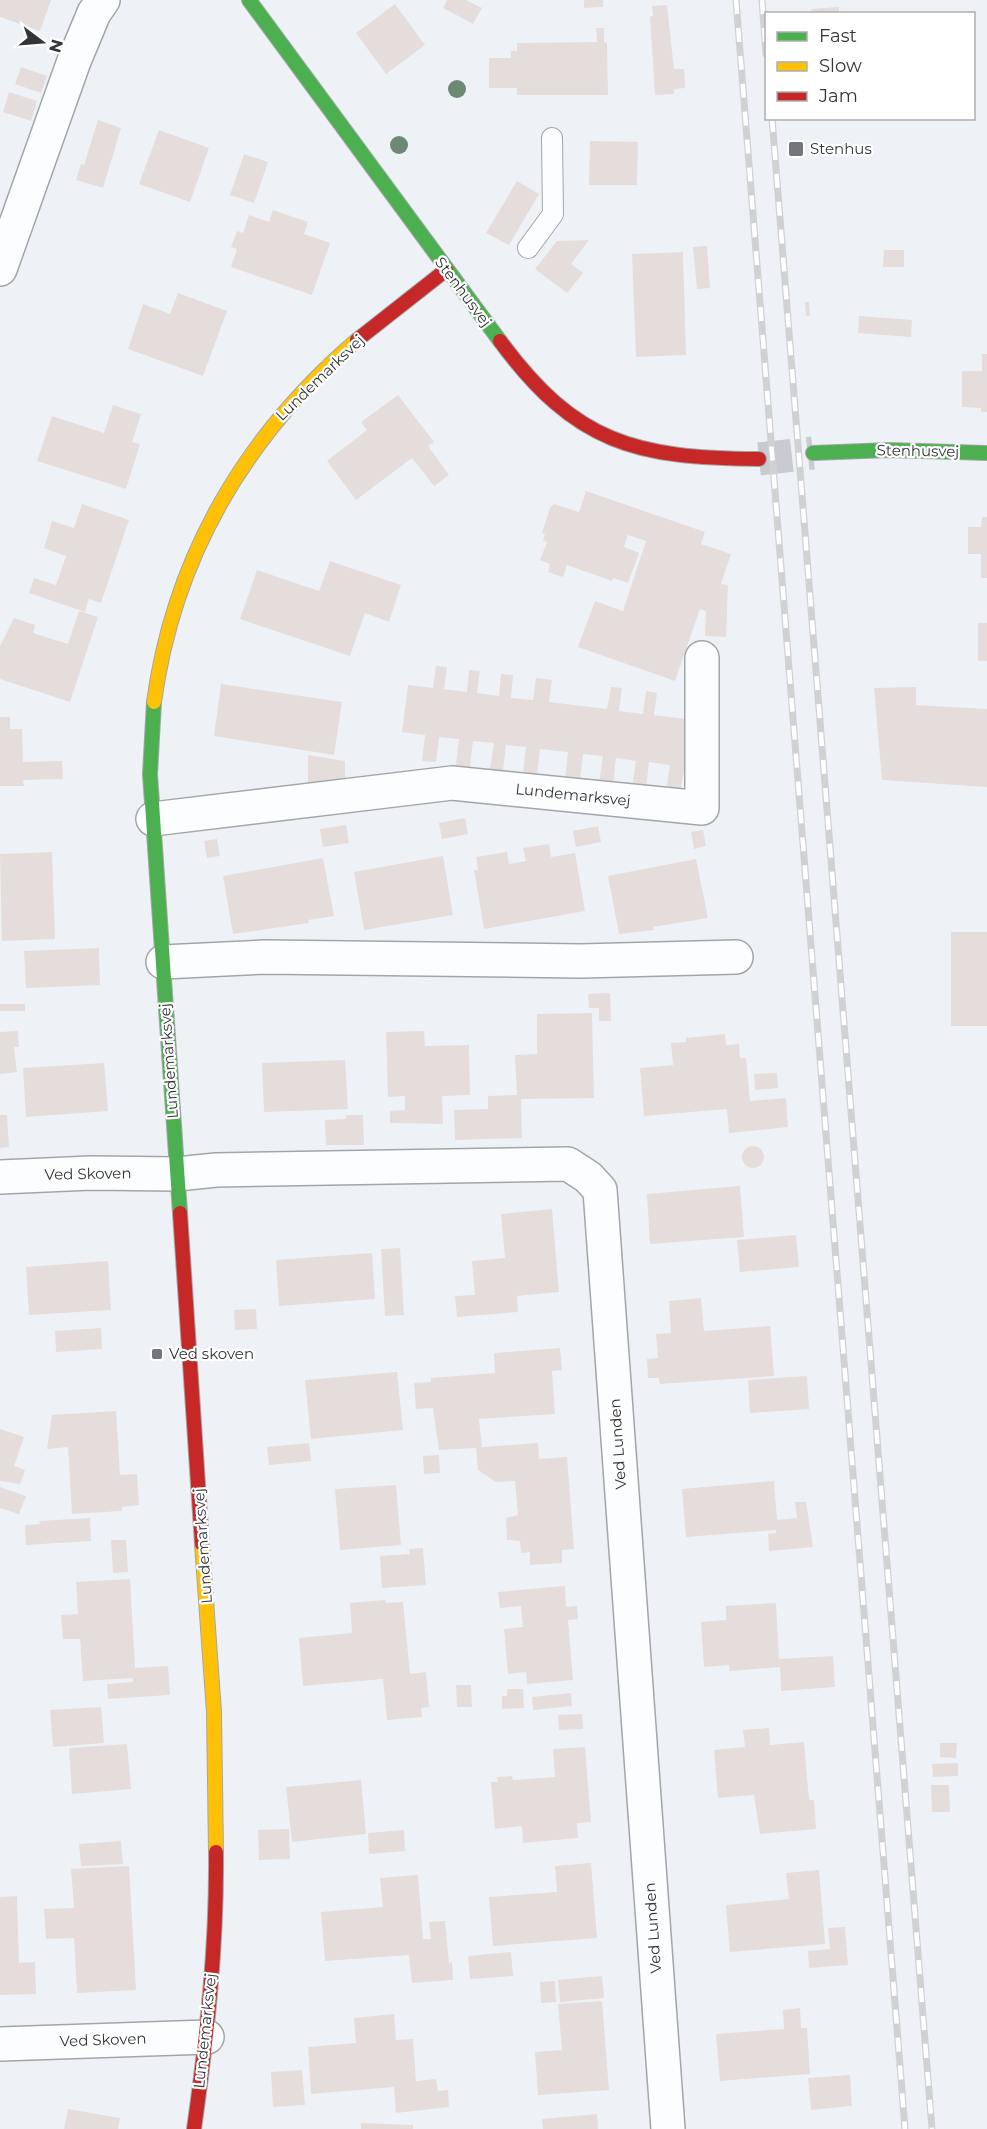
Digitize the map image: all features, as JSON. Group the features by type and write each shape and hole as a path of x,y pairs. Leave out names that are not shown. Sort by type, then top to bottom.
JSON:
{"street":[{"path":"0,269 74,61 94,13 103,0"},
{"name":"Stenhusvej","path":"249,0 527,378 570,415 589,427 642,452 693,459 759,459"},
{"name":"Lundemarksvej","path":"194,2129 207,2037 216,1898 214,1712 153,819 151,729 165,638 194,555 222,498 252,451 282,412 360,339 446,270"},
{"name":"Stenhusvej","path":"813,453 890,450 987,453"},
{"name":"Lundemarksvej","path":"153,819 452,783 702,808 702,658"},
{"path":"163,962 265,957 569,961 736,957"},
{"name":"Ved Lunden","path":"177,1174 216,1170 568,1164 588,1177 600,1190 668,2129"},
{"name":"Ved Skoven","path":"0,1177 91,1173 177,1174"},
{"name":"Ved Skoven","path":"0,2044 207,2037"}],"lane":[{"path":"528,248 553,214 552,138"}],"building":[{"path":"0,0 51,0 40,31 0,17"},
{"path":"447,0 466,0 482,8 473,24 443,8"},
{"path":"584,0 603,0 603,7 584,8"},
{"path":"395,4 425,45 386,74 356,33"},
{"path":"667,5 674,69 684,69 685,88 674,89 674,94 655,95 650,17 653,16 652,6"},
{"path":"839,7 839,12 812,12 811,9"},
{"path":"596,28 604,28 604,42 607,43 608,95 517,95 517,88 489,88 489,58 511,58 511,51 517,51 517,43 597,42"},
{"path":"21,67 47,76 41,93 15,84"},
{"path":"9,92 37,101 31,121 3,112"},
{"path":"98,120 121,128 103,188 76,180 81,164 84,165"},
{"path":"159,130 209,148 190,202 139,184"},
{"path":"590,141 638,142 637,185 589,185"},
{"path":"244,154 268,162 254,203 230,195"},
{"path":"517,181 539,194 509,245 486,233"},
{"path":"273,210 308,222 304,234 330,243 312,295 231,267 237,249 231,247 237,231 243,233 249,215 269,222"},
{"path":"589,240 571,264 583,273 567,293 535,269 557,241"},
{"path":"707,246 710,288 697,289 693,247"},
{"path":"884,250 904,250 904,267 883,267"},
{"path":"683,252 686,355 636,357 632,254"},
{"path":"178,293 227,311 203,376 128,349 143,304 170,314"},
{"path":"805,302 809,302 810,316 806,316"},
{"path":"859,316 912,320 911,337 858,333"},
{"path":"982,354 987,354 987,412 981,412 981,408 962,407 962,371 982,371"},
{"path":"398,395 434,442 428,446 449,475 434,486 412,458 356,500 327,461 367,430 361,422"},
{"path":"113,405 141,414 132,442 140,444 126,489 37,461 52,416 104,433"},
{"path":"586,491 705,532 701,544 731,554 721,584 728,585 726,637 705,636 706,611 700,609 675,681 578,647 595,601 623,611 646,541 628,535 624,547 639,553 628,583 613,578 612,581 567,565 563,577 548,572 550,564 540,560 547,542 543,540 545,534 542,533 550,508 554,504 579,512"},
{"path":"82,504 129,520 101,603 89,599 85,612 29,593 34,578 56,585 66,556 44,548 52,521 74,528"},
{"path":"982,517 987,517 987,578 981,578 981,554 968,554 968,527 981,527"},
{"path":"330,561 401,585 389,622 365,613 350,656 240,619 257,570 319,591"},
{"path":"79,611 98,617 70,702 0,679 0,646 14,618 35,625 33,633 68,644"},
{"path":"978,623 987,623 987,661 978,661"},
{"path":"436,666 447,667 444,689 467,692 469,670 480,671 477,693 499,696 501,674 513,675 511,698 533,700 536,678 552,680 549,702 607,709 611,687 622,688 619,711 643,714 646,691 657,693 654,715 693,720 680,793 666,791 670,765 649,762 646,789 632,788 636,761 616,758 613,784 599,783 603,756 583,754 580,781 565,779 568,752 540,749 537,775 523,773 526,747 506,745 503,771 490,769 494,743 473,741 470,767 456,765 459,739 439,737 436,762 422,761 425,735 402,732 408,685 433,688"},
{"path":"221,684 342,702 334,755 214,736"},
{"path":"916,687 916,705 987,709 987,787 882,780 874,688"},
{"path":"0,717 10,717 10,729 22,729 23,762 62,761 63,779 23,780 24,786 0,786"},
{"path":"308,755 345,761 345,786 308,786"},
{"path":"465,818 468,834 442,839 439,823"},
{"path":"346,825 349,843 323,847 320,829"},
{"path":"598,826 601,842 576,847 573,831"},
{"path":"703,830 706,846 694,849 691,832"},
{"path":"217,839 220,856 207,858 204,841"},
{"path":"549,844 551,857 575,853 585,911 484,929 474,870 478,870 476,857 507,852 509,864 526,861 523,848"},
{"path":"52,852 55,939 2,941 0,854"},
{"path":"443,856 453,915 364,930 354,872"},
{"path":"323,858 334,916 308,920 309,923 233,934 223,876"},
{"path":"696,859 708,918 653,927 654,930 619,934 608,876"},
{"path":"951,932 987,932 987,1026 951,1026"},
{"path":"99,948 100,985 26,988 24,951"},
{"path":"610,993 611,1021 599,1021 599,1008 589,1008 588,994"},
{"path":"0,1004 25,1004 25,1011 0,1011"},
{"path":"592,1013 594,1098 521,1099 522,1138 455,1140 454,1110 488,1109 488,1096 517,1095 515,1055 537,1054 537,1014"},
{"path":"18,1031 19,1047 14,1047 17,1072 0,1074 0,1032"},
{"path":"424,1031 425,1046 469,1045 470,1095 442,1096 443,1124 390,1123 390,1111 405,1110 405,1096 388,1097 386,1032"},
{"path":"725,1034 726,1045 739,1044 740,1058 746,1058 750,1101 786,1098 788,1127 729,1133 727,1109 644,1116 640,1068 673,1065 671,1043 686,1042 686,1038"},
{"path":"345,1060 348,1109 264,1112 262,1063"},
{"path":"104,1063 108,1111 26,1117 23,1068"},
{"path":"777,1073 778,1088 755,1090 754,1074"},
{"path":"0,1115 7,1115 9,1147 0,1148"},
{"path":"346,1115 363,1115 364,1145 326,1145 325,1120 346,1119"},
{"path":"753,1146 761,1149 764,1157 761,1165 753,1168 745,1165 742,1157 745,1149"},
{"path":"740,1186 744,1237 650,1244 647,1194"},
{"path":"552,1209 559,1292 517,1296 518,1312 457,1317 455,1296 475,1295 472,1261 505,1258 501,1214"},
{"path":"796,1235 799,1267 740,1272 737,1240"},
{"path":"400,1248 404,1315 385,1316 381,1249"},
{"path":"372,1253 375,1299 279,1306 276,1260"},
{"path":"108,1261 111,1310 29,1315 26,1267"},
{"path":"701,1298 704,1331 770,1326 774,1376 660,1384 659,1378 648,1378 647,1359 658,1358 656,1334 671,1333 669,1301"},
{"path":"256,1309 257,1329 235,1330 234,1310"},
{"path":"101,1328 102,1349 56,1352 55,1331"},
{"path":"560,1348 562,1370 552,1371 555,1414 479,1419 482,1447 538,1443 539,1459 567,1457 574,1549 562,1550 562,1563 530,1565 530,1552 521,1553 520,1541 507,1540 506,1518 518,1515 515,1481 496,1482 478,1470 476,1448 439,1450 433,1408 416,1409 414,1383 431,1382 431,1378 495,1373 494,1353"},
{"path":"397,1372 403,1430 311,1439 305,1380"},
{"path":"807,1376 809,1409 750,1413 748,1380"},
{"path":"116,1411 120,1475 137,1474 139,1505 122,1507 122,1511 72,1514 68,1447 47,1449 52,1415"},
{"path":"0,1429 24,1437 14,1466 25,1470 20,1484 0,1481"},
{"path":"309,1443 311,1461 269,1465 267,1447"},
{"path":"439,1455 440,1473 424,1474 423,1456"},
{"path":"774,1481 777,1520 797,1518 795,1502 806,1502 813,1547 769,1551 768,1534 776,1533 776,1530 686,1537 682,1489"},
{"path":"396,1485 401,1545 340,1550 335,1489"},
{"path":"0,1487 26,1496 19,1514 0,1508"},
{"path":"90,1518 91,1541 26,1545 25,1525 40,1524 39,1521"},
{"path":"111,1540 126,1540 128,1572 113,1573"},
{"path":"423,1548 426,1585 382,1588 380,1556 410,1554 409,1549"},
{"path":"130,1579 135,1668 168,1666 170,1695 108,1699 107,1684 133,1682 133,1678 83,1681 80,1639 63,1639 61,1615 78,1614 76,1582"},
{"path":"565,1586 566,1607 577,1606 578,1619 568,1620 573,1680 527,1684 526,1672 508,1674 504,1629 523,1627 521,1606 500,1608 498,1592"},
{"path":"385,1600 386,1603 403,1602 410,1674 426,1672 429,1707 421,1708 422,1717 387,1720 383,1679 303,1686 299,1638 352,1633 350,1603"},
{"path":"776,1603 779,1659 833,1656 835,1687 781,1691 780,1667 730,1671 729,1665 704,1667 701,1622 726,1620 726,1606"},
{"path":"456,1685 471,1685 472,1707 457,1707"},
{"path":"507,1689 523,1689 524,1708 502,1709 502,1696 507,1696"},
{"path":"571,1693 572,1706 533,1710 532,1697"},
{"path":"101,1707 104,1743 53,1747 50,1710"},
{"path":"582,1714 583,1729 559,1730 558,1715"},
{"path":"769,1728 770,1745 804,1742 809,1800 814,1800 816,1829 760,1834 754,1795 718,1798 714,1750 745,1747 743,1730"},
{"path":"940,1743 957,1743 956,1758 940,1757"},
{"path":"127,1744 131,1789 72,1794 69,1748"},
{"path":"585,1747 591,1822 577,1823 578,1838 523,1843 522,1826 495,1829 491,1782 498,1782 497,1777 512,1776 513,1780 555,1777 553,1749"},
{"path":"958,1763 958,1776 933,1777 932,1764"},
{"path":"361,1780 366,1834 292,1842 286,1787"},
{"path":"931,1785 949,1785 950,1812 932,1812"},
{"path":"289,1829 290,1859 259,1860 258,1830"},
{"path":"404,1830 405,1851 369,1854 368,1833"},
{"path":"121,1841 123,1864 81,1866 79,1844"},
{"path":"591,1863 597,1938 493,1946 489,1897 557,1892 555,1866"},
{"path":"129,1866 136,1990 77,1993 74,1938 46,1939 44,1909 74,1908 71,1869"},
{"path":"819,1870 825,1944 730,1952 726,1905 789,1899 786,1873"},
{"path":"418,1875 423,1939 431,1939 429,1922 445,1921 453,1980 412,1983 409,1955 325,1961 321,1912 383,1907 380,1878"},
{"path":"17,1896 19,1963 35,1962 36,1994 0,1995 0,1897"},
{"path":"845,1927 848,1965 809,1968 808,1951 830,1949 828,1928"},
{"path":"511,1952 513,1976 470,1979 468,1956"},
{"path":"602,1976 604,1998 560,2002 558,1980"},
{"path":"555,1981 556,2002 541,2003 540,1982"},
{"path":"602,2001 609,2090 538,2095 535,2052 562,2050 558,2004"},
{"path":"800,2008 801,2028 807,2028 810,2074 720,2081 716,2034 784,2029 783,2010"},
{"path":"394,2014 396,2040 413,2039 416,2081 436,2079 438,2091 448,2090 449,2107 396,2113 394,2087 311,2094 308,2047 356,2043 354,2018"},
{"path":"302,2070 305,2105 273,2107 271,2072"},
{"path":"850,2075 852,2106 811,2110 808,2078"},
{"path":"68,2109 120,2118 118,2129 64,2129"},
{"path":"597,2114 598,2129 543,2129 542,2119"},
{"path":"361,2123 413,2125 413,2129 361,2129"}],"tunnel":[{"path":"759,459 813,453"}],"railway":[{"path":"736,0 905,2129"},
{"path":"762,0 765,40"},
{"path":"772,120 932,2129"}],"traffic: fast":[{"path":"249,0 500,341"},
{"path":"813,453 889,450 987,453"},
{"path":"154,702 150,774 180,1213"}],"traffic: slow":[{"path":"154,702 164,648 179,597 198,548 221,502 249,458 281,416 317,377 357,340"},
{"path":"202,1544 214,1712 216,1852"}],"traffic: jam":[{"path":"357,340 446,270"},
{"path":"500,341 528,376 555,403 583,423 612,438 643,448 677,455 759,459"},
{"path":"180,1213 202,1544"},
{"path":"194,2129 210,1991 215,1922 216,1852"}],"place":[{"name":"Stenhus","path":"796,149"},
{"name":"Ved skoven","path":"157,1354"}]}
